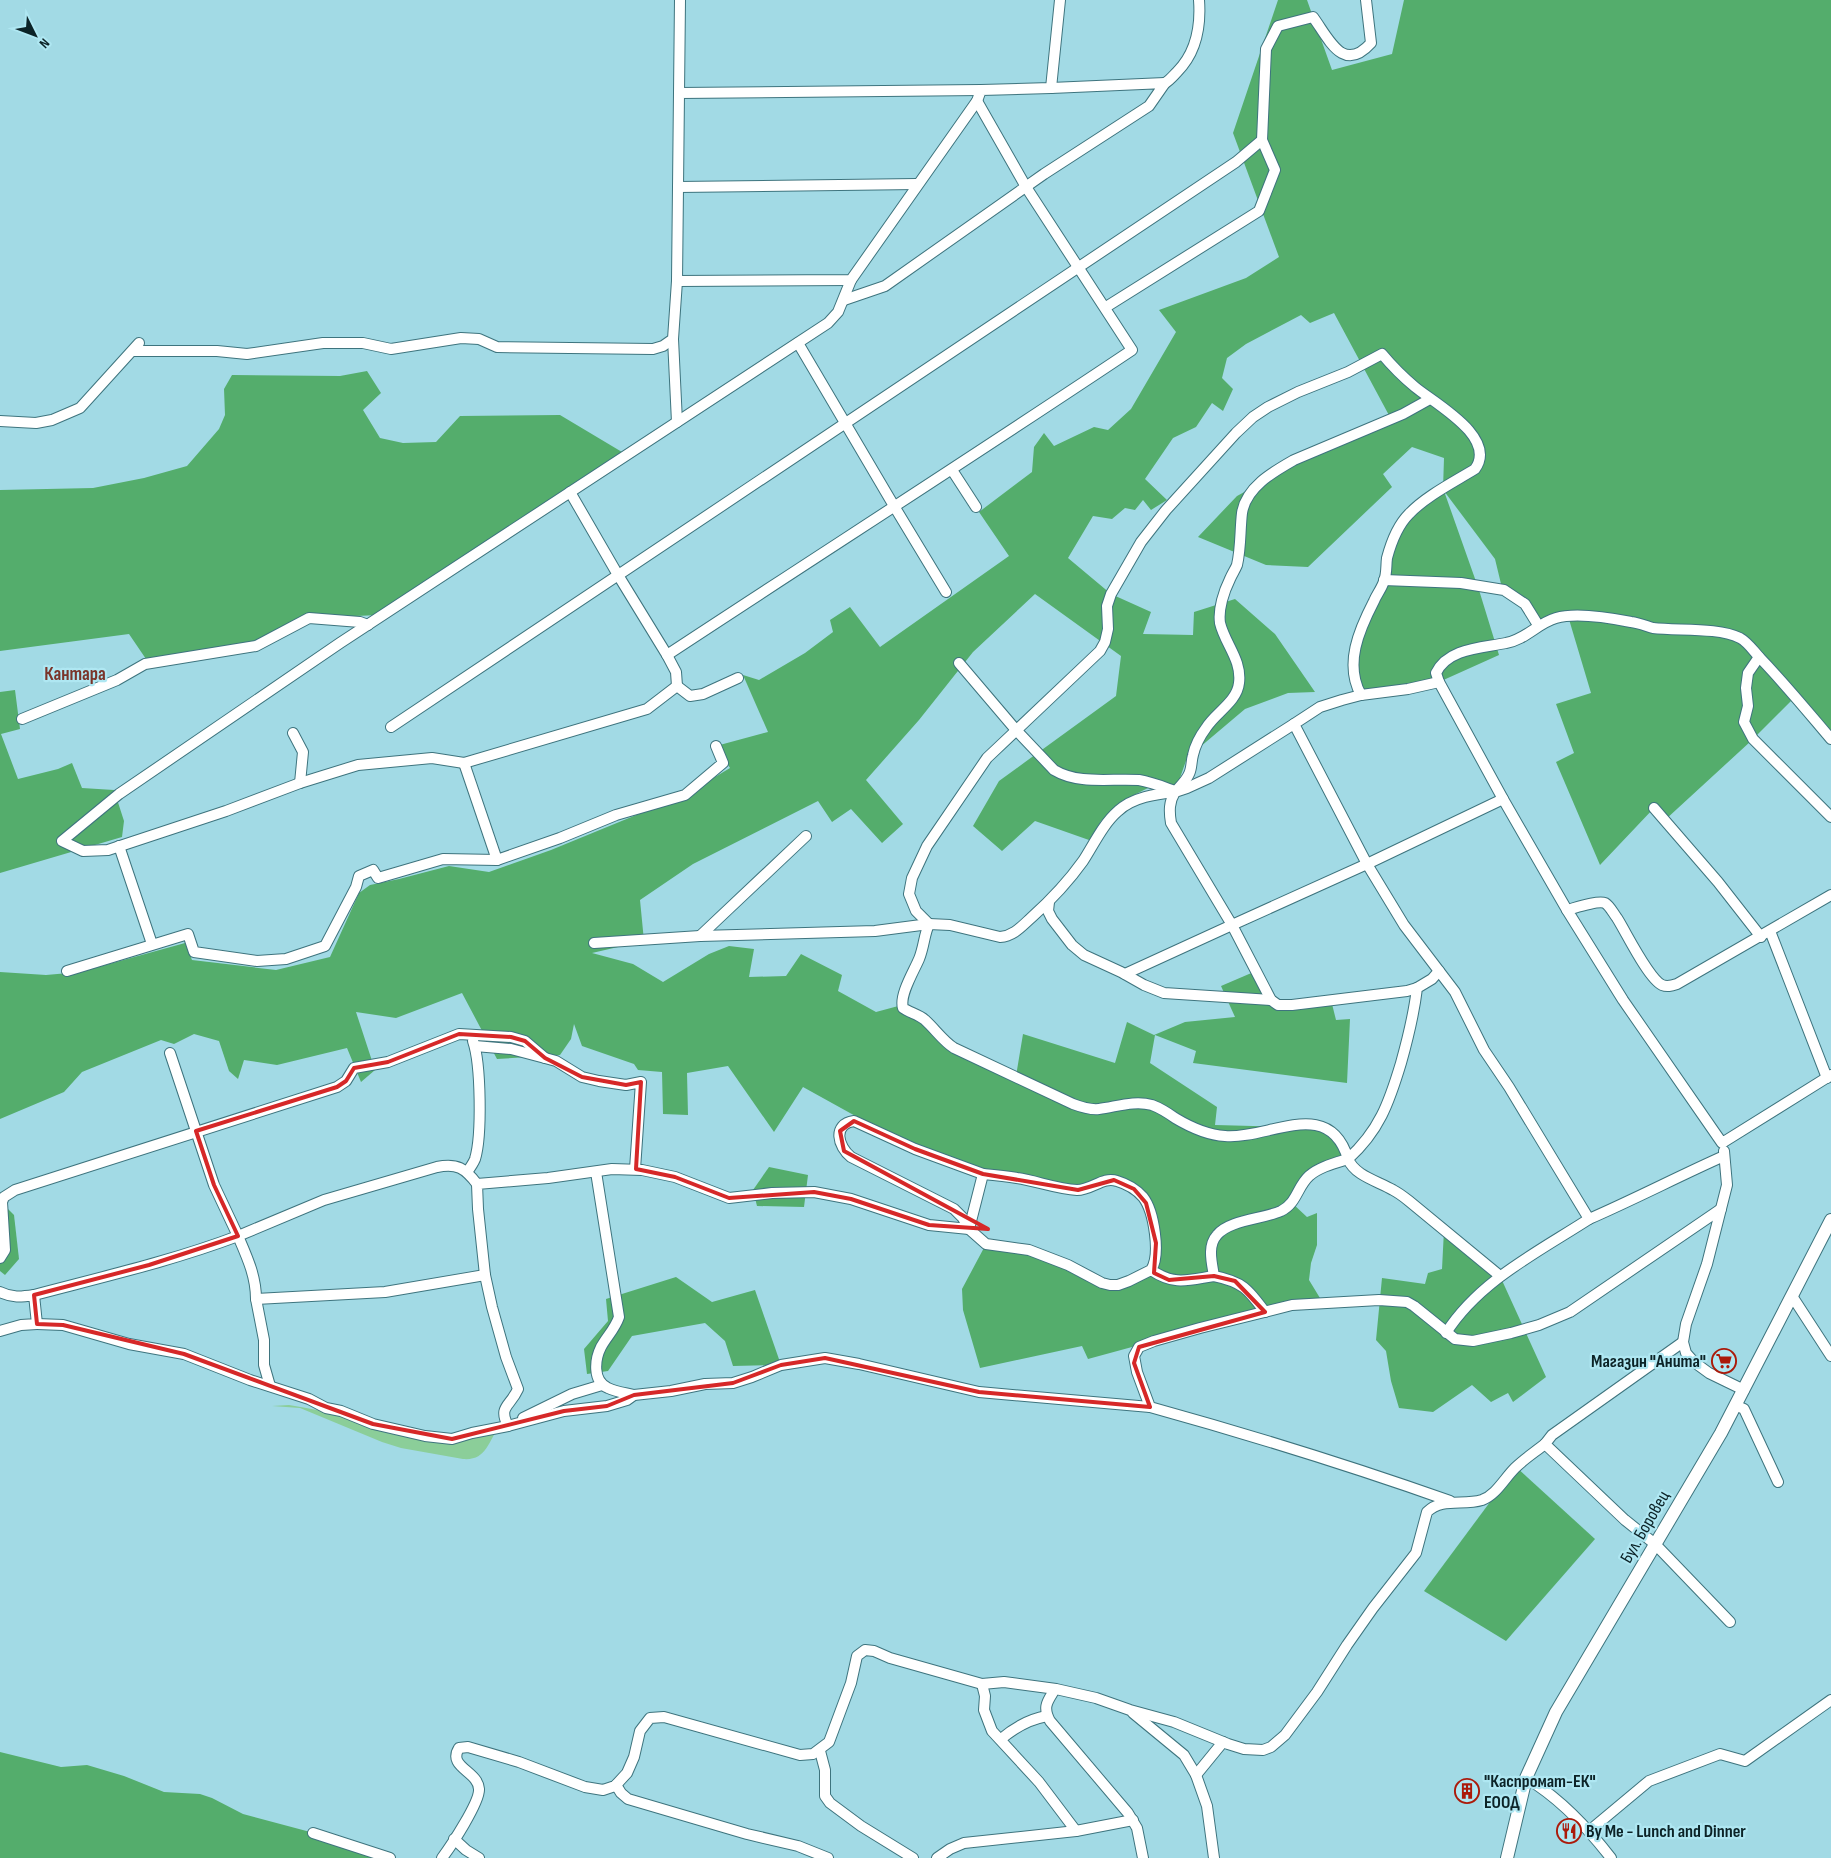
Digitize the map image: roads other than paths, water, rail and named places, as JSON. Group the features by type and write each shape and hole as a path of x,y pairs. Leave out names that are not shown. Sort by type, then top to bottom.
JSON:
{"street":[{"path":"677,422 673,339 678,187 680,0"},
{"path":"1051,88 1060,0"},
{"path":"844,300 885,286 1026,187 1149,106 1165,83 1181,68 1191,54 1196,39 1200,13 1199,0"},
{"path":"1106,307 1259,210 1275,170 1262,140 1266,49 1278,26 1313,17 1339,53 1349,56 1362,53 1371,44 1366,0"},
{"path":"679,93 981,90 1165,83"},
{"path":"677,686 647,709 464,763 432,758 358,765 300,783 226,811 108,850 83,851 62,841 119,794 368,625 828,323 838,312 851,280 977,101 981,90"},
{"path":"667,655 952,470 1132,350 1106,307 1026,187 977,101"},
{"path":"390,727 1202,186 1236,162 1262,140"},
{"path":"678,187 917,184"},
{"path":"676,281 851,280"},
{"path":"0,421 36,423 52,420 80,408 136,347 247,354 333,343 362,343 391,349 461,338 479,339 497,347 654,348 663,346 673,339"},
{"path":"798,343 946,592"},
{"path":"929,924 916,910 909,894 909,887 915,869 927,846 987,758 1100,652 1108,629 1107,606 1111,594 1141,542 1172,502 1253,417 1283,399 1348,372 1382,354 1403,377 1430,400 1462,422 1479,450 1479,463 1475,469 1408,514 1401,524 1387,559 1384,580 1364,623 1352,663 1354,681 1360,695"},
{"path":"1271,1000 1232,925 1172,822 1170,805 1175,792 1189,775 1194,750 1204,731 1213,718 1235,696 1239,684 1235,655 1221,624 1219,613 1229,580 1236,566 1242,511 1248,497 1276,470 1294,460 1403,414 1430,400"},
{"path":"952,470 976,507"},
{"path":"570,492 667,655 676,672 677,686 690,696 703,694 738,678"},
{"path":"1384,580 1461,583 1504,590 1524,604 1538,625"},
{"path":"1744,1390 1709,1373 1694,1362 1686,1353 1683,1342 1686,1324 1707,1264 1727,1185 1722,1143 1623,1000 1567,910 1503,799 1439,682 1436,673 1440,665 1445,661 1466,650 1507,643 1520,638 1538,625 1557,617 1590,616 1631,622 1653,628 1721,634 1738,637 1746,642 1794,693 1831,739"},
{"path":"22,720 117,680 145,664 256,646 309,618 360,622 368,625"},
{"path":"1759,657 1748,673 1746,688 1748,706 1744,722 1752,739 1831,817"},
{"path":"959,663 1016,730 1054,770 1061,774 1086,779 1138,780 1153,783 1175,792"},
{"path":"594,943 700,936 875,931 929,924 950,925 1000,937 1008,936 1016,932 1049,902 1071,878 1105,826 1119,810 1156,794 1175,792 1209,778 1320,708 1360,695 1408,689 1439,682"},
{"path":"1294,724 1367,864 1404,925 1454,992 1484,1050 1519,1103 1590,1220"},
{"path":"293,733 303,752 300,783"},
{"path":"67,971 188,934 194,952 257,961 286,959 326,946 356,887 359,876 373,870 378,878 443,859 496,860 616,816 685,795 723,763 716,746"},
{"path":"464,763 496,860"},
{"path":"1125,974 1367,864 1503,799"},
{"path":"1654,808 1766,934 1829,1077 1722,1143"},
{"path":"700,936 806,836"},
{"path":"119,846 152,944"},
{"path":"1567,910 1599,902 1605,903 1610,908 1652,977 1664,986 1677,984 1831,895"},
{"path":"1049,902 1048,911 1072,945 1084,954 1144,985 1164,992 1271,1000 1278,1004 1292,1005 1407,991 1417,988 1432,979 1439,971"},
{"path":"929,924 924,934 920,957 908,984 902,1005 903,1008 926,1020 940,1037 954,1048 1072,1104 1086,1108 1097,1109 1126,1104 1151,1105 1199,1130 1225,1136 1257,1134 1277,1127 1294,1125 1325,1128 1338,1137 1351,1166 1356,1171 1395,1190 1500,1276"},
{"path":"1214,1276 1211,1255 1212,1243 1220,1231 1282,1210 1292,1203 1307,1178 1314,1172 1348,1159 1368,1137 1391,1097 1411,1028 1417,988"},
{"path":"459,1034 469,1036 475,1046 478,1072 478,1138 474,1159 467,1172"},
{"path":"0,1258 5,1250 2,1202 8,1194 196,1131 337,1087 346,1081 354,1068 388,1062 459,1034 511,1037 525,1041 544,1058"},
{"path":"475,1046 511,1049 556,1061 582,1077 626,1086 641,1082 636,1170"},
{"path":"170,1054 214,1185 253,1271 264,1340 264,1365 270,1386"},
{"path":"849,1121 854,1121 914,1149 983,1174 1017,1178 1078,1190 1092,1187 1106,1180 1124,1183 1142,1196 1150,1211 1156,1243 1155,1265 1151,1270 1129,1281 1118,1285 1110,1285 1102,1283 1068,1265 1029,1250 986,1244 969,1229 963,1218 954,1209 851,1157 840,1145 840,1131 842,1126 849,1121"},
{"path":"1446,1333 1467,1306 1500,1276 1590,1220 1724,1156"},
{"path":"0,1292 7,1296 17,1297 34,1295 149,1265 201,1250 324,1200 437,1167 456,1166 467,1172 477,1184 485,1275 506,1358 518,1389 504,1411 503,1416 508,1426"},
{"path":"477,1184 620,1169 636,1170 660,1173 729,1198 772,1193 814,1192 832,1194 929,1226 969,1229"},
{"path":"596,1172 619,1310 617,1323 600,1348 596,1362 596,1371 602,1385 609,1389 634,1395 671,1391 705,1384 733,1383 780,1365 825,1358 979,1392 1150,1407 1260,1438 1382,1477 1451,1502"},
{"path":"969,1229 983,1174"},
{"path":"1150,1407 1134,1363 1134,1356 1139,1347 1200,1328 1300,1304 1348,1301 1396,1300 1407,1302 1424,1312 1455,1339 1473,1341 1485,1339 1539,1324 1570,1312 1721,1209"},
{"name":"Бул. Боровец","path":"1507,1858 1526,1778 1556,1712 1744,1390 1773,1329 1831,1220"},
{"path":"1151,1270 1160,1277 1177,1281 1214,1276 1235,1281 1248,1291 1265,1312"},
{"path":"256,1299 385,1292 485,1275"},
{"path":"34,1295 37,1324"},
{"path":"1792,1296 1830,1353"},
{"path":"0,1331 37,1324 63,1325 129,1344 184,1354 373,1424 426,1436 452,1438 564,1411 607,1406 627,1400 634,1395"},
{"path":"442,1858 476,1800 479,1789 474,1778 458,1764 456,1756 459,1748 468,1747 519,1762 594,1789 603,1790 616,1785 630,1767 640,1731 650,1718 664,1717 800,1755 813,1754 820,1751 829,1742 852,1683 855,1660 861,1652 874,1651 890,1658 982,1684 1004,1682 1055,1688 1096,1698 1174,1722 1244,1749 1263,1750 1271,1747 1285,1736 1373,1608 1416,1553 1427,1512 1438,1505 1451,1502 1474,1501 1492,1494 1516,1467 1545,1444 1552,1434 1683,1342"},
{"path":"520,1423 523,1418 546,1405 572,1394 602,1385"},
{"path":"1735,1405 1744,1409 1778,1482"},
{"path":"1545,1444 1625,1520 1655,1544 1730,1622"},
{"path":"982,1684 986,1716 992,1731 1039,1782 1076,1831"},
{"path":"1055,1688 1046,1704 1047,1716 1133,1820 1143,1858"},
{"path":"1590,1831 1649,1781 1720,1754 1745,1761 1831,1700"},
{"path":"1130,1710 1184,1755 1196,1774 1207,1806 1214,1858"},
{"path":"1001,1739 1036,1718 1047,1716"},
{"path":"1196,1774 1223,1742"},
{"path":"820,1751 825,1770 824,1786 830,1803 913,1858"},
{"path":"1526,1778 1562,1804 1590,1831 1611,1858"},
{"path":"616,1785 628,1799 747,1834 798,1846 828,1858"},
{"path":"936,1858 964,1843 1076,1831 1133,1820"},
{"path":"314,1833 390,1858"},
{"path":"454,1839 479,1858"}],"place":[{"name":"Магазин \"Анита\"","path":"1724,1361"},
{"name":"\"Каспромат-ЕК\" ЕООД","path":"1467,1791"},
{"name":"By Me - Lunch and Dinner","path":"1569,1831"}],"district":[{"name":"Кантара","path":"75,674"}]}
